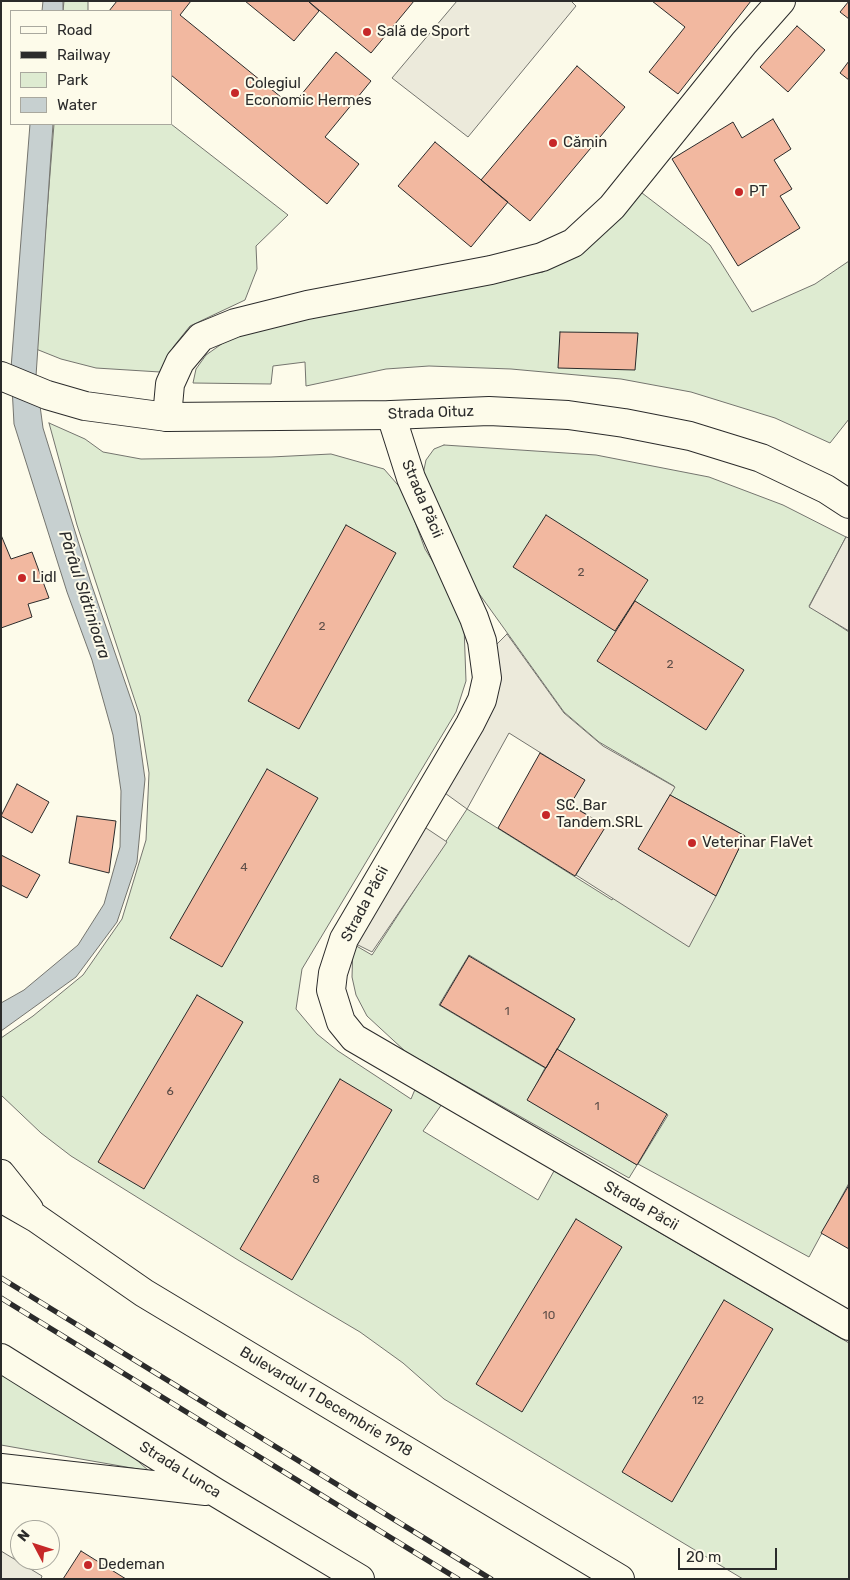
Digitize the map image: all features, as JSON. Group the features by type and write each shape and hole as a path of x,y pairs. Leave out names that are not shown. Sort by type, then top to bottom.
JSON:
{"street":[{"path":"167,417 170,384 180,362 201,337 235,323 307,305 491,270 533,259 573,243 612,207 744,43 781,1"},
{"name":"Strada Oituz","path":"4,378 47,395 110,411 167,417 391,415 489,411 568,415 624,422 690,436 761,458 826,489 849,504"},
{"name":"Strada Păcii","path":"391,415 411,478 474,618 482,641 487,678 482,700 470,724 344,939 333,973 331,990 341,1022 354,1038 849,1326"},
{"name":"Bulevardul 1 Decembrie 1918","path":"1,1174 36,1218"},
{"name":"Bulevardul 1 Decembrie 1918","path":"1,1198 36,1218 144,1293 620,1579"},
{"name":"Strada Lunca","path":"1,1358 215,1492 360,1579"},
{"path":"1,1468 215,1492"}],"green space":[{"path":"64,1 88,1 88,10 63,10"},
{"path":"54,125 172,125 288,215 256,246 257,269 245,300 190,326 174,346 160,372 96,368 61,359 36,349"},
{"path":"642,193 710,245 752,312 815,284 849,261 849,419 830,443 775,418 691,392 621,379 511,369 429,366 386,369 306,386 305,362 273,366 271,384 193,383 196,369 206,355 223,343 251,329 543,272 588,245"},
{"path":"49,423 85,439 103,452 141,459 331,454 384,469 404,492 425,549 451,591 464,626 466,681 456,712 302,969 296,1009 317,1034 338,1051 411,1099 416,1087 442,1104 423,1131 538,1200 554,1171 849,1343 849,1579 743,1579 444,1399 403,1363 360,1332 238,1260 71,1156 41,1133 1,1095 1,1038 33,1016 83,975 122,919 146,840 149,773 140,716 77,525"},
{"path":"444,445 596,455 709,477 783,505 846,537 809,606 849,632 849,1183 809,1257 638,1164 668,1115 557,1050 575,1019 469,955 439,1005 545,1068 528,1100 637,1165 629,1178 406,1052 367,1016 356,995 352,977 353,944 372,955 467,809 612,900 638,849 716,895 745,836 670,795 674,786 599,742 564,712 470,581 422,479 426,460 434,449"},
{"path":"1,1370 122,1447 149,1471 1,1445"}],"shaded area":[{"path":"457,1 571,1 576,6 468,137 392,78"},
{"path":"846,537 849,538 849,631 809,607"},
{"path":"507,634 564,713 603,746 675,787 639,849 716,896 689,947 576,875 605,826 570,804 584,780 509,733 467,809 438,788 493,648"},
{"path":"423,826 447,842 372,952 350,941"},
{"path":"1,1551 10,1556 10,1570 32,1570 42,1576 41,1579 1,1579"}],"water":[{"path":"43,1 63,1 63,10 42,10"},
{"name":"Pârâul Slătinioara","path":"30,125 53,125 36,376 43,428 91,583 136,714 145,779 137,862 117,922 76,977 1,1031 1,1003 24,990 78,945 104,904 120,847 121,791 113,735 92,660 67,592 14,424 11,368"}],"building":[{"name":"Colegiul Economic Hermes","path":"117,1 191,1 180,15 292,106 336,52 371,81 325,137 359,164 327,204 172,76 172,10 110,10"},
{"path":"245,1 308,1 319,11 294,41"},
{"name":"Sală de Sport","path":"308,1 414,1 371,53"},
{"path":"652,1 751,1 678,94 649,72 685,27"},
{"path":"849,1 849,19 840,12"},
{"path":"797,26 825,50 788,92 760,67"},
{"path":"849,61 849,80 840,73"},
{"name":"Cămin","path":"577,66 625,107 530,221 481,180"},
{"name":"PT","path":"773,119 791,149 774,160 792,189 780,196 800,228 738,266 672,159 733,122 742,138"},
{"path":"435,142 508,202 471,247 398,186"},
{"path":"560,332 638,333 635,370 558,368"},
{"path":"546,515 648,580 615,631 513,567"},
{"path":"346,525 396,553 299,729 248,701"},
{"name":"Lidl","path":"1,535 11,559 32,552 49,598 28,604 32,617 1,628"},
{"path":"635,601 744,670 706,730 597,661"},
{"name":"SC. Bar Tandem.SRL","path":"540,753 585,780 570,805 606,826 575,876 498,828"},
{"path":"267,769 318,798 222,967 170,938"},
{"path":"17,784 49,802 32,833 1,816"},
{"name":"Veterinar FlaVet","path":"670,795 745,836 716,896 638,849"},
{"path":"77,816 116,821 109,873 69,863"},
{"path":"1,855 40,875 27,898 1,885"},
{"path":"469,956 575,1019 546,1068 440,1005"},
{"path":"197,995 243,1022 144,1189 98,1162"},
{"path":"557,1049 667,1114 637,1165 527,1100"},
{"path":"340,1079 392,1110 292,1280 240,1249"},
{"path":"849,1185 849,1249 821,1233"},
{"path":"576,1219 622,1247 522,1412 476,1384"},
{"path":"724,1300 773,1329 672,1502 622,1472"},
{"name":"Dedeman","path":"81,1551 126,1579 63,1579"}],"railway":[{"path":"1,1278 491,1579"},
{"path":"1,1298 458,1579"}],"place":[{"name":"Sală de Sport","path":"367,32"},
{"name":"Colegiul Economic Hermes","path":"235,93"},
{"name":"Cămin","path":"553,143"},
{"name":"PT","path":"739,192"},
{"name":"Lidl","path":"22,578"},
{"name":"SC. Bar Tandem.SRL","path":"546,815"},
{"name":"Veterinar FlaVet","path":"692,843"},
{"name":"Dedeman","path":"88,1565"}]}
